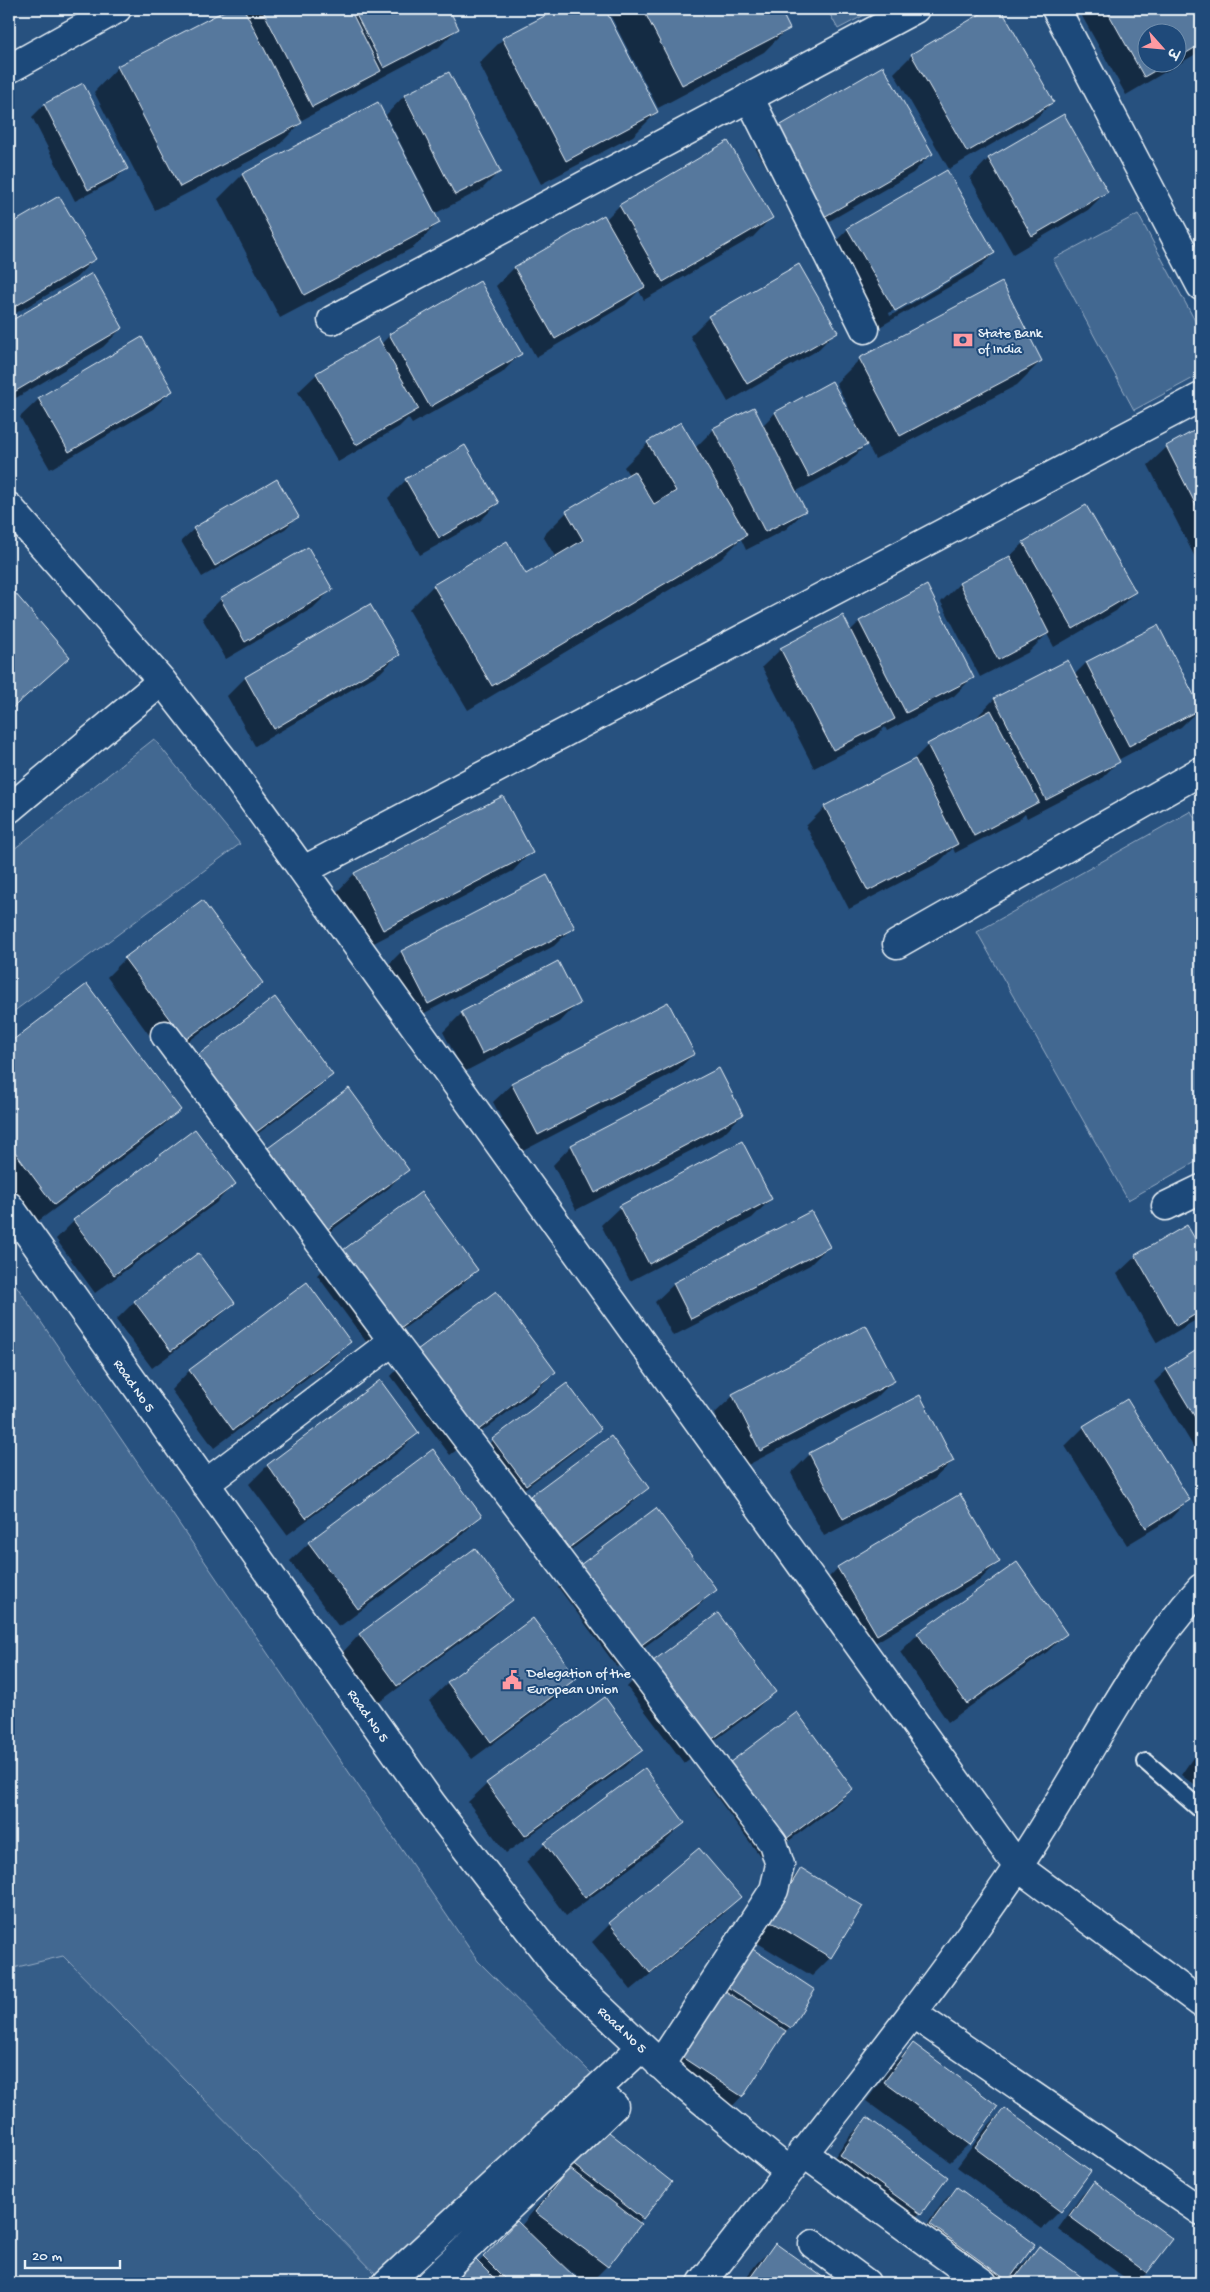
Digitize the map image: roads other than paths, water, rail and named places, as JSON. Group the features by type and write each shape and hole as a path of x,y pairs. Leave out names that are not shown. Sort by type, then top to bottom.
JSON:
{"street":[{"path":"9,69 117,9"},
{"path":"332,320 914,9"},
{"path":"1056,9 1201,286"},
{"path":"749,97 865,329"},
{"path":"304,870 1201,397"},
{"path":"9,506 162,682 226,762 1018,1867 1201,2003"},
{"path":"9,809 162,682"},
{"path":"897,944 1201,772"},
{"path":"165,1035 393,1341 773,1843 780,1864 774,1890 651,2056 595,2090 387,2283"},
{"path":"1166,1206 1201,1189"},
{"name":"Road No 5","path":"14,1224 205,1484 432,1804 560,1970 651,2056 795,2162 983,2283"},
{"path":"205,1484 393,1341"},
{"path":"702,2283 912,2013 1018,1867 1141,1664 1201,1589"},
{"path":"912,2013 1201,2210"},
{"path":"430,2283 614,2106 595,2090"},
{"path":"813,2244 866,2283"}],"lane":[{"path":"1146,1762 1201,1810"}],"place":[{"name":"State Bank of India","path":"963,340"},
{"name":"Delegation of the European Union","path":"512,1680"}]}
